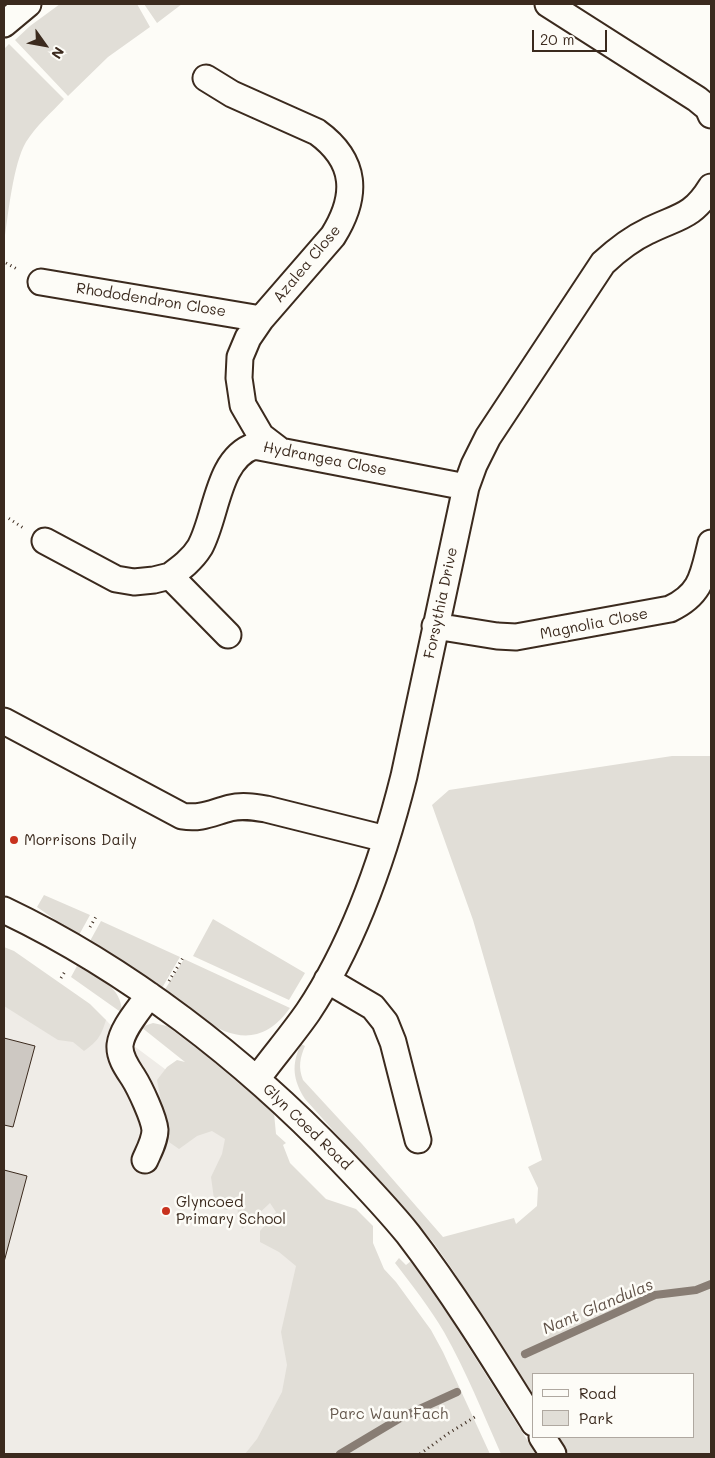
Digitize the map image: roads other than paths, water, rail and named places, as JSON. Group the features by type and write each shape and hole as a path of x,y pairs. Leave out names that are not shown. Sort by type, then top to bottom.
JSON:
{"street":[{"path":"4,24 28,4"},
{"path":"548,4 697,99 708,108 711,115"},
{"name":"Azalea Close","path":"206,78 232,94 316,132 327,139 338,151 346,168 350,188 349,204 333,236 261,318 248,338 240,357 240,387 243,405 260,436 278,450"},
{"name":"Forsythia Drive","path":"257,1080 308,1012 327,980 356,922 374,877 404,776 466,487 488,437 603,263 620,247 647,231 688,214 702,203 711,187"},
{"name":"Rhododendron Close","path":"41,282 261,318"},
{"name":"Hydrangea Close","path":"45,542 116,579 134,582 170,576 187,564 200,547 224,479 233,461 244,449 254,446 466,487"},
{"name":"Magnolia Close","path":"436,626 516,637 670,609 682,604 695,592 703,576 711,543"},
{"path":"170,576 228,635"},
{"path":"4,721 182,816 195,818 231,808 247,806 266,809 386,840"},
{"name":"Glyn Coed Road","path":"4,910 76,950 148,995 203,1035 299,1117 363,1183 407,1233 459,1305 532,1420"},
{"path":"327,980 373,1007 385,1022 393,1042 418,1140"},
{"path":"145,1160 151,1148 155,1131 141,1090 124,1064 120,1047 125,1032 148,995"},
{"path":"543,1438 553,1454"}],"waterway":[{"name":"Nant Glandulas","path":"525,1354 655,1295 696,1290 711,1284"},
{"name":"Nant Glandulas","path":"340,1454 402,1417 457,1392"}],"place":[{"name":"Morrisons Daily","path":"14,840"},
{"name":"Glyncoed Primary School","path":"166,1211"}],"park label":[{"name":"Parc Waun Fach","path":"389,1414"}]}
